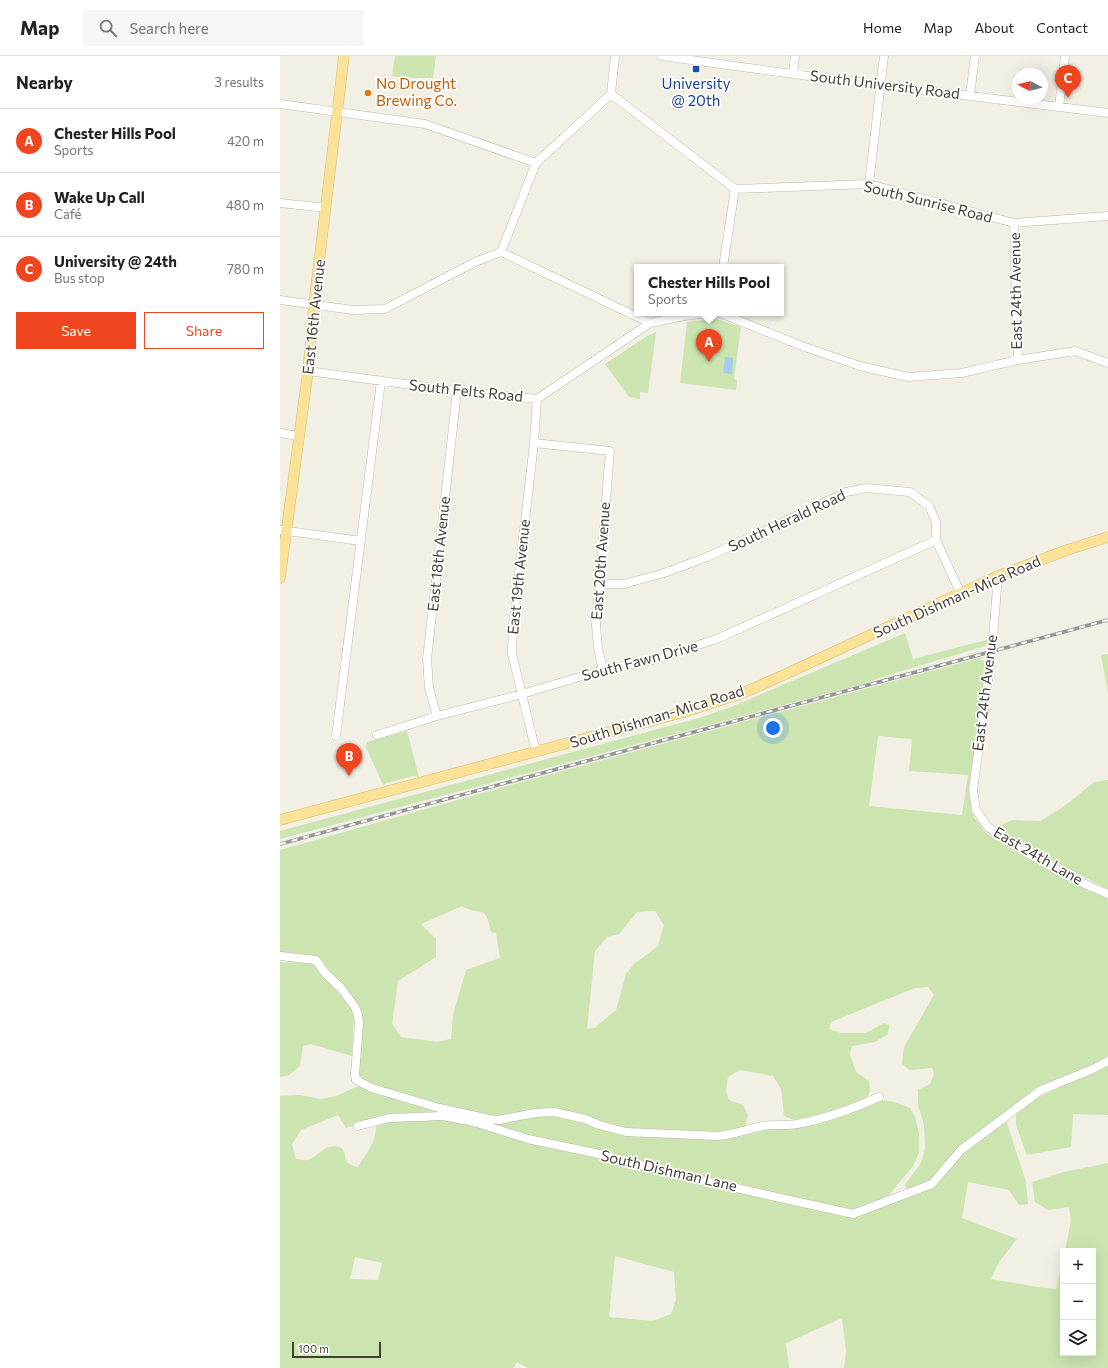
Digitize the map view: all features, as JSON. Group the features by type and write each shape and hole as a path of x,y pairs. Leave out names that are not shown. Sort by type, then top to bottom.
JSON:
{"main road":[{"name":"East 16th Avenue","path":"280,578 283,530 299,436 308,371 314,304 344,56"},
{"name":"South Dishman-Mica Road","path":"280,820 684,712 743,693 998,576 1108,536"}],"street":[{"path":"501,252 536,163 611,94 615,56"},
{"name":"South University Road","path":"662,56 704,59 792,74 1108,113"},
{"path":"792,74 795,56"},
{"path":"869,184 884,56"},
{"path":"970,95 975,56"},
{"path":"1059,107 1065,56"},
{"path":"611,94 735,188 723,264"},
{"path":"280,104 425,124 536,163"},
{"name":"South Sunrise Road","path":"735,188 869,184 1014,223 1108,216"},
{"path":"280,202 326,208"},
{"name":"East 24th Avenue","path":"1014,223 1018,360"},
{"path":"280,300 353,310 385,309 475,262 501,252 634,315"},
{"path":"635,316 650,323 684,316"},
{"path":"727,316 802,346 860,366 908,377 962,373 1018,360 1075,351 1108,363"},
{"name":"South Felts Road","path":"308,371 457,391 537,399 650,323"},
{"path":"336,736 381,381"},
{"name":"East 18th Avenue","path":"437,716 429,688 427,659 457,391"},
{"name":"East 19th Avenue","path":"536,752 512,654 513,625 534,443 537,399"},
{"path":"280,434 299,436"},
{"name":"East 20th Avenue","path":"534,443 610,451 596,626 598,648 604,670"},
{"name":"South Herald Road","path":"600,584 624,584 664,573 707,557 846,492 866,488 910,492 929,506 936,522 936,540 961,594"},
{"path":"283,530 361,541"},
{"name":"South Fawn Drive","path":"377,735 437,716 522,694 604,670 657,659 719,638 936,540"},
{"name":"East 24th Avenue","path":"976,810 973,790 992,651 998,576"},
{"name":"East 24th Lane","path":"976,810 988,827 1010,843 1069,877 1108,894"},
{"path":"280,956 316,960 325,973 341,988 355,1007 359,1023 355,1074 356,1080 372,1088 471,1116 499,1120 535,1113 554,1112 585,1119 599,1125 626,1132 718,1136 737,1134 764,1126 790,1125 806,1122 845,1111 879,1097"},
{"name":"South Dishman Lane","path":"358,1126 389,1118 443,1116 474,1122 528,1139 604,1155 682,1176 853,1214 932,1184 961,1150 1041,1090 1093,1069 1108,1061"}],"green space":[{"path":"395,56 436,56 433,78 406,78 392,76"},
{"path":"716,319 741,327 734,378 737,381 736,390 680,383 687,322"},
{"path":"656,332 648,393 640,392 640,399 629,397 605,364 647,336"},
{"path":"905,633 913,659 990,639 985,646 863,684 280,839 280,831 699,718 731,707"},
{"path":"1108,654 1108,693 1101,655"},
{"path":"979,658 987,663 970,791 974,817 985,832 1010,849 1066,880 1108,899 1108,1058 1039,1088 959,1148 930,1181 909,1190 905,1187 906,1183 921,1163 925,1148 924,1125 918,1105 918,1090 930,1084 934,1074 932,1068 910,1070 902,1064 904,1047 934,995 928,987 915,988 831,1022 829,1029 841,1033 866,1033 884,1023 889,1025 888,1034 875,1042 852,1046 850,1054 856,1072 869,1081 870,1090 867,1099 842,1109 794,1120 784,1116 781,1089 773,1076 740,1070 728,1077 726,1091 729,1100 743,1105 748,1115 745,1128 717,1134 631,1131 600,1123 584,1115 498,1118 446,1108 373,1086 363,1080 359,1074 362,1012 319,957 280,954 280,850 511,785","holes":["878,736 912,739 909,771 968,775 962,815 869,806","462,906 484,913 489,922 491,932 496,933 500,958 466,970 453,1015 451,1039 437,1042 401,1037 392,1024 398,981 436,957 436,939 421,924","655,911 664,925 658,946 634,964 626,974 616,1010 594,1028 587,1029 595,951 607,937 619,934 637,912"]},
{"path":"407,731 419,777 413,776 383,785 366,747 367,742"},
{"path":"1108,780 1108,889 1010,839 997,827 1012,820 1040,821 1062,808 1094,782"},
{"path":"280,962 312,963 354,1011 352,1056 311,1044 303,1046 300,1066 289,1075 280,1077"},
{"path":"1108,1065 1108,1115 1073,1114 1071,1147 1027,1155 1016,1125 1016,1112 1033,1100"},
{"path":"358,1086 439,1110 474,1118 560,1116 631,1136 720,1140 739,1137 879,1100 891,1101 910,1108 915,1117 919,1133 919,1152 913,1166 888,1196 890,1203 933,1187 965,1152 1006,1120 1026,1182 1028,1204 1019,1205 1009,1190 968,1182 962,1218 1017,1239 999,1262 991,1279 1056,1289 1060,1272 1060,1356 1096,1356 1096,1248 1066,1248 1071,1220 1069,1207 1048,1210 1035,1202 1032,1182 1064,1172 1108,1163 1108,1368 844,1368 846,1350 842,1318 786,1343 789,1368 528,1368 517,1362 513,1368 280,1368 280,1096 300,1095 321,1099 336,1096","holes":["338,1115 346,1128 374,1119 376,1125 376,1132 372,1144 358,1167 348,1163 344,1151 339,1147 334,1146 326,1148 308,1160 296,1159 292,1144 301,1130","615,1256 674,1272 676,1300 671,1314 653,1321 609,1317","355,1257 382,1263 378,1280 350,1279"]}],"water":[{"path":"725,357 733,358 732,374 723,373"}],"railway":[{"path":"280,844 1108,620"}],"place":[{"name":"University @ 20th","path":"696,69"},
{"name":"No Drought Brewing Co.","path":"368,93"},
{"name":"University @ 24th","path":"1068,98"},
{"name":"Chester Hills Pool","path":"709,362"},
{"name":"Wake Up Call","path":"349,776"}]}
